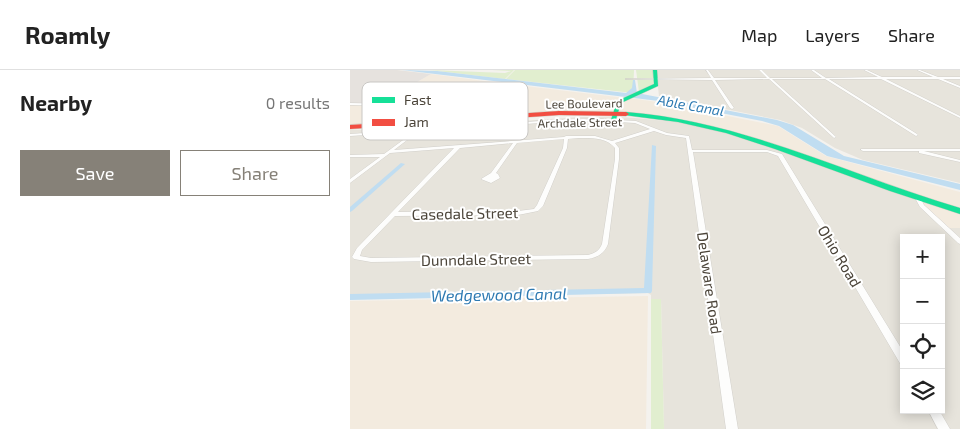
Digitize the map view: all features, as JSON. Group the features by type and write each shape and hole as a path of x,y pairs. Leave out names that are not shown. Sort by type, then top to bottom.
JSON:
{"main road":[{"path":"615,117 618,104 655,86 655,74"},
{"name":"Lee Boulevard","path":"528,117 575,114 697,123 749,137 918,198 960,211"},
{"name":"Lee Boulevard","path":"528,119 566,116 615,117"}],"street":[{"path":"707,70 732,108"},
{"path":"760,70 834,137"},
{"path":"812,70 916,136"},
{"path":"865,70 960,116"},
{"path":"918,70 960,87"},
{"path":"626,79 655,74 713,79 960,78"},
{"name":"Archdale Street","path":"528,123 615,117 636,122 670,135 688,137"},
{"path":"350,156 566,138 590,137 612,142 655,129"},
{"name":"Delaware Road","path":"688,137 732,429"},
{"name":"Casedale Street","path":"393,214 518,213 536,210 540,206 561,156 566,138"},
{"path":"350,181 404,140"},
{"path":"492,175 516,142"},
{"name":"Dunndale Street","path":"393,214 359,249 356,257 371,260 578,257 597,255 603,250 605,244 617,158 617,148 612,142"},
{"path":"393,214 459,146"},
{"path":"863,150 960,150"},
{"path":"916,150 960,161"},
{"name":"Ohio Road","path":"691,151 776,152 784,162 900,355"},
{"path":"918,198 922,206 960,242"},
{"path":"935,414 944,429"}],"shaded area":[{"path":"350,70 397,70 431,74 417,82 362,82 362,103 350,104"},
{"path":"656,70 960,70 960,183 863,160 835,148 802,128 780,120 659,96"},
{"path":"431,74 491,82 417,82"},
{"path":"528,86 625,98 621,100 615,113 528,116"},
{"path":"628,98 658,102 778,126 826,156 960,192 960,209 868,180 739,133 684,119 619,113 620,104"},
{"path":"350,104 362,104 362,126 350,127"},
{"path":"613,117 614,121 617,117 697,124 737,134 916,199 949,228 960,228 960,429 664,429 661,299 651,299 651,295 648,293 350,298 350,130 362,130 362,140 528,140 528,121"},
{"path":"916,199 960,212 960,228 949,228"},
{"path":"648,296 646,429 350,429 350,301"}],"green space":[{"path":"429,70 505,73 511,71 492,70 514,70 505,79"},
{"path":"515,70 634,70 633,93 506,79"},
{"path":"636,70 653,70 655,84 639,92"},
{"path":"651,299 661,299 664,429 651,429"}],"water":[{"name":"Able Canal","path":"402,70 437,71 626,93 632,88 633,80 635,80 637,93 777,120 793,125 844,156 960,184 960,190 827,156 779,126 762,121 659,101 528,85 528,82 501,82"}],"waterway":[{"name":"Wedgewood Canal","path":"350,297 648,291 654,146"},
{"path":"350,210 403,164"}],"traffic: fast":[{"path":"613,119 619,102 656,85 655,70"},
{"path":"626,114 678,120 753,139 893,190 960,211"}],"traffic: jam":[{"path":"528,115 559,113 626,114"},
{"path":"350,127 362,126"}]}
